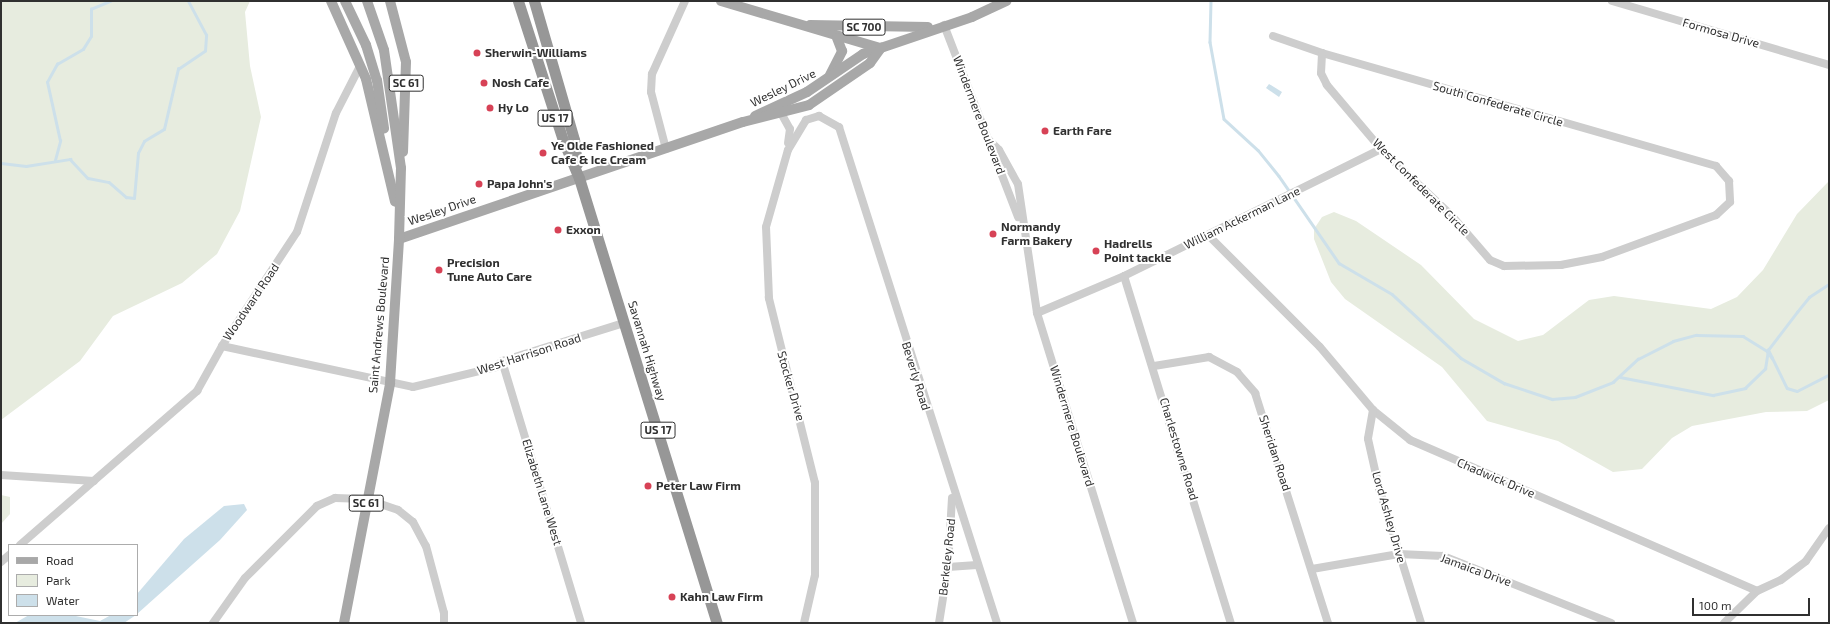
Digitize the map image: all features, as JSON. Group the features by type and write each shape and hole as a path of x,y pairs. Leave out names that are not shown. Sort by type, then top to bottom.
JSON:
{"highway":[{"name":"Savannah Highway","path":"518,1 563,140 579,178 717,623"},
{"name":"Savannah Highway","path":"534,1 574,140 579,178"}],"main road":[{"name":"Saint Andrews Boulevard","path":"331,1 366,80 386,156 398,218"},
{"name":"SC 61","path":"346,1 366,45 377,80 386,156"},
{"name":"Saint Andrews Boulevard","path":"344,623 366,499 390,383 399,239 398,218 401,168 384,50 367,1"},
{"name":"SC 61","path":"390,1 406,62 401,168"},
{"name":"SC 700","path":"721,1 837,38 881,48"},
{"path":"881,48 1006,1"},
{"name":"SC 700","path":"795,24 934,28"},
{"path":"826,81 842,51 837,38"},
{"name":"Wesley Drive","path":"399,239 743,122 809,105 832,92 870,64 881,48"},
{"name":"Wesley Drive","path":"743,122 826,81 863,54 881,48"}],"street":[{"path":"666,149 651,92 652,74 685,1"},
{"name":"Formosa Drive","path":"1612,1 1829,65"},
{"name":"Windermere Boulevard","path":"944,25 1022,227"},
{"name":"South Confederate Circle","path":"1273,36 1322,53 1706,163 1723,172"},
{"name":"West Confederate Circle","path":"1322,53 1321,73 1327,85 1381,149 1452,216 1490,260 1518,268 1561,265 1602,256 1716,215 1730,202 1728,181 1723,172"},
{"name":"Woodward Road","path":"21,544 197,391 222,346 298,232 336,113 360,66"},
{"path":"350,83 366,80"},
{"name":"Stocker Drive","path":"781,113 790,128 788,150"},
{"name":"Stocker Drive","path":"804,623 815,575 815,483 808,444 776,333 766,265 767,220 788,150 797,131 812,116 819,116 839,127"},
{"name":"Beverly Road","path":"839,127 952,491 997,623"},
{"name":"Windermere Boulevard","path":"989,140 999,150 1018,184 1022,227 1037,313 1133,623"},
{"name":"William Ackerman Lane","path":"1037,313 1124,276 1381,149"},
{"name":"Chadwick Drive","path":"1208,235 1320,347 1373,410 1410,440 1757,591"},
{"name":"Charlestowne Road","path":"1124,276 1154,366 1231,623"},
{"name":"West Harrison Road","path":"222,346 413,387 496,367 502,361 624,323"},
{"name":"Sheridan Road","path":"1154,366 1209,357 1225,363 1246,380 1255,393 1328,623"},
{"name":"Elizabeth Lane West","path":"502,361 581,623"},
{"name":"Lord Ashley Drive","path":"1373,410 1368,439 1399,554 1421,623"},
{"path":"1,475 94,481"},
{"name":"Berkeley Road","path":"939,623 948,567 952,491"},
{"path":"213,623 245,578 317,506 335,498 366,499 398,510 412,522 426,546 447,623"},
{"path":"1724,623 1757,591 1781,580 1806,561 1829,528"},
{"name":"Jamaica Drive","path":"1312,569 1399,554 1443,556 1611,623"},
{"path":"948,567 977,565"},
{"path":"444,613 444,623"}],"green space":[{"path":"1,1 250,1 245,12 250,66 261,117 240,211 217,254 182,283 113,316 80,361 1,420"},
{"path":"1829,181 1829,400 1807,411 1766,412 1692,426 1672,438 1642,469 1613,472 1558,441 1487,421 1442,367 1345,299 1331,282 1314,239 1314,229 1322,217 1334,212 1356,221 1421,265 1474,319 1518,341 1543,335 1589,300 1614,296 1711,309 1737,297 1763,270 1797,214"},
{"path":"1,495 10,497 10,514 1,524"}],"water":[{"path":"1269,84 1282,92 1279,97 1266,88"},
{"path":"244,504 247,510 220,540 138,613 138,593 184,539 224,506"},
{"path":"27,616 76,616 100,621 109,616 134,616 124,623 15,623"}],"waterway":[{"path":"55,160 60,141 47,82 57,64 83,49 91,36 91,9 110,1"},
{"path":"1,163 26,166 70,159 88,178 109,182 126,197 134,198 138,153 144,141 164,129 178,69 205,51 206,35 188,1"},
{"path":"1211,1 1210,42 1224,119 1258,150 1279,176 1339,263 1392,294 1461,358 1504,383 1552,399 1575,397 1613,382 1638,359 1673,341 1696,335 1743,336 1767,351 1772,358 1768,350"},
{"path":"1620,377 1713,395 1745,388 1765,369 1768,350 1809,297 1829,284"},
{"path":"1772,357 1787,388 1797,391 1829,375"}],"place":[{"name":"Sherwin-Williams","path":"477,53"},
{"name":"Nosh Cafe","path":"484,83"},
{"name":"Hy Lo","path":"490,108"},
{"name":"Earth Fare","path":"1045,131"},
{"name":"Ye Olde Fashioned Cafe & Ice Cream","path":"543,153"},
{"name":"Papa John's","path":"479,184"},
{"name":"Exxon","path":"558,230"},
{"name":"Normandy Farm Bakery","path":"993,234"},
{"name":"Hadrells Point tackle","path":"1096,251"},
{"name":"Precision Tune Auto Care","path":"439,270"},
{"name":"Peter Law Firm","path":"648,486"},
{"name":"Kahn Law Firm","path":"672,597"}]}
